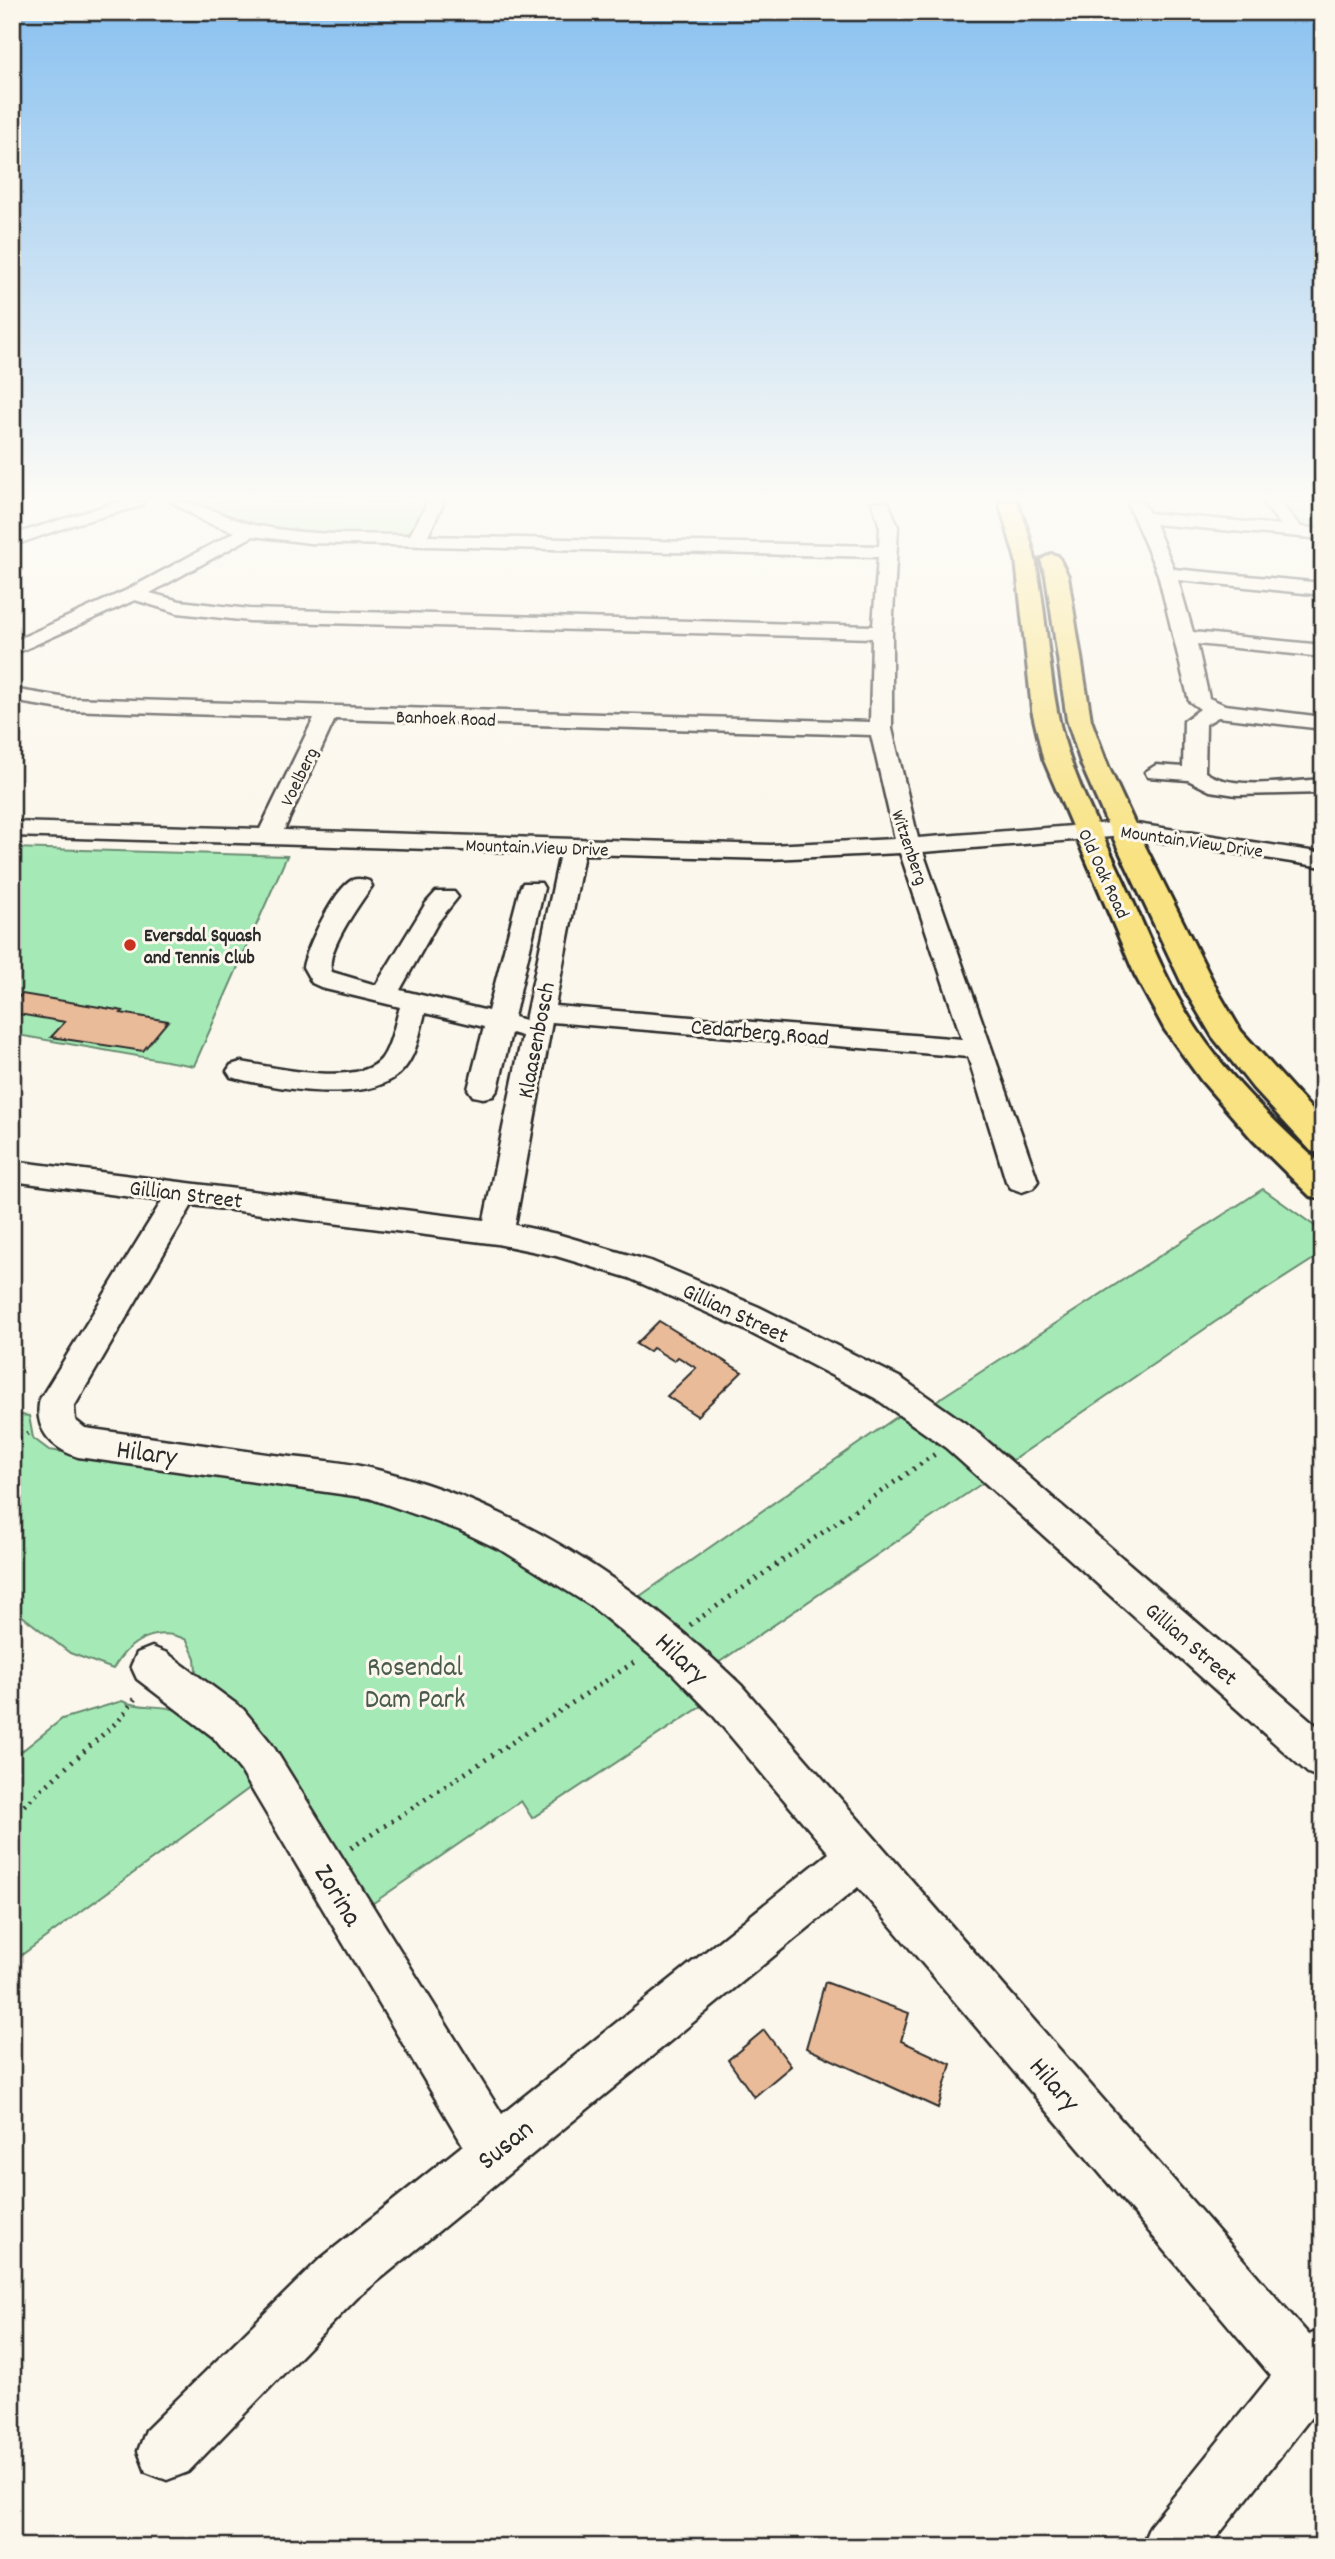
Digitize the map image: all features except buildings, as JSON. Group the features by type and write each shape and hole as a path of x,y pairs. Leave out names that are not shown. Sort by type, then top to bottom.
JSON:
{"main road":[{"name":"Old Oak Road","path":"1037,621 1051,738 1079,837 1180,1028 1225,1088 1274,1142 1323,1187"},
{"name":"Old Oak Road","path":"1063,621 1079,720 1095,766 1202,992 1228,1036 1265,1081 1323,1143"}],"street":[{"path":"12,649 73,621"},
{"path":"488,621 882,632"},
{"name":"Witzenberg","path":"883,621 881,729 900,820 980,1049 1022,1181"},
{"path":"1181,621 1208,707"},
{"path":"1185,636 1323,651"},
{"name":"Banhoek Road","path":"12,695 68,704 881,729"},
{"path":"1208,707 1323,723"},
{"path":"1194,774 1195,749 1199,742 1195,721 1208,707"},
{"name":"Voelberg","path":"268,838 327,713"},
{"path":"1156,772 1194,774 1206,783 1228,787 1323,786"},
{"name":"Mountain View Drive","path":"12,829 770,852 1079,837 1179,835 1323,860"},
{"name":"Mountain View Drive","path":"1128,837 1323,870"},
{"name":"Klaasenbosch","path":"497,1233 573,847"},
{"name":"Cedarberg Road","path":"360,886 341,909 316,967 327,980 499,1023 538,1022 980,1049"},
{"path":"483,1090 532,888"},
{"path":"383,995 398,974 424,918 445,897"},
{"path":"241,1071 347,1083 376,1077 395,1062 415,1003"},
{"name":"Gillian Street","path":"12,1171 497,1233 557,1245 628,1265 747,1316 888,1388 959,1438 1323,1759"},
{"name":"Hilary","path":"183,1193 58,1399 56,1420 64,1433 78,1442 369,1483 412,1495 496,1527 536,1548 625,1605 667,1640 726,1699 861,1856 1315,2366"},
{"name":"Zorina","path":"152,1666 228,1723 249,1748 495,2150"},
{"name":"Susan","path":"167,2451 338,2279 861,1856"},
{"path":"1171,2547 1315,2366"}],"path":[{"path":"323,1867 667,1640 959,1438"},
{"path":"12,1816 119,1720 139,1694 152,1666"}],"green space":[{"name":"Eversdal Squash and Tennis Club","path":"12,848 287,856 194,1066 12,1034"},
{"path":"1263,1189 1323,1232 1323,1253 1215,1322 1010,1462 936,1401"},
{"name":"Rosendal Dam Park","path":"12,1414 29,1416 33,1438 49,1450 329,1490 414,1511 495,1543 626,1626 705,1704 532,1818 521,1801 369,1906 197,1682 195,1658 187,1640 165,1634 144,1638 119,1659 113,1669 70,1653 12,1608"},
{"path":"901,1414 945,1447 984,1482 718,1663 640,1596"},
{"path":"122,1701 169,1708 188,1715 220,1741 255,1784 12,1962 12,1759 62,1719"}],"place":[{"name":"Eversdal Squash and Tennis Club","path":"130,945"}]}
